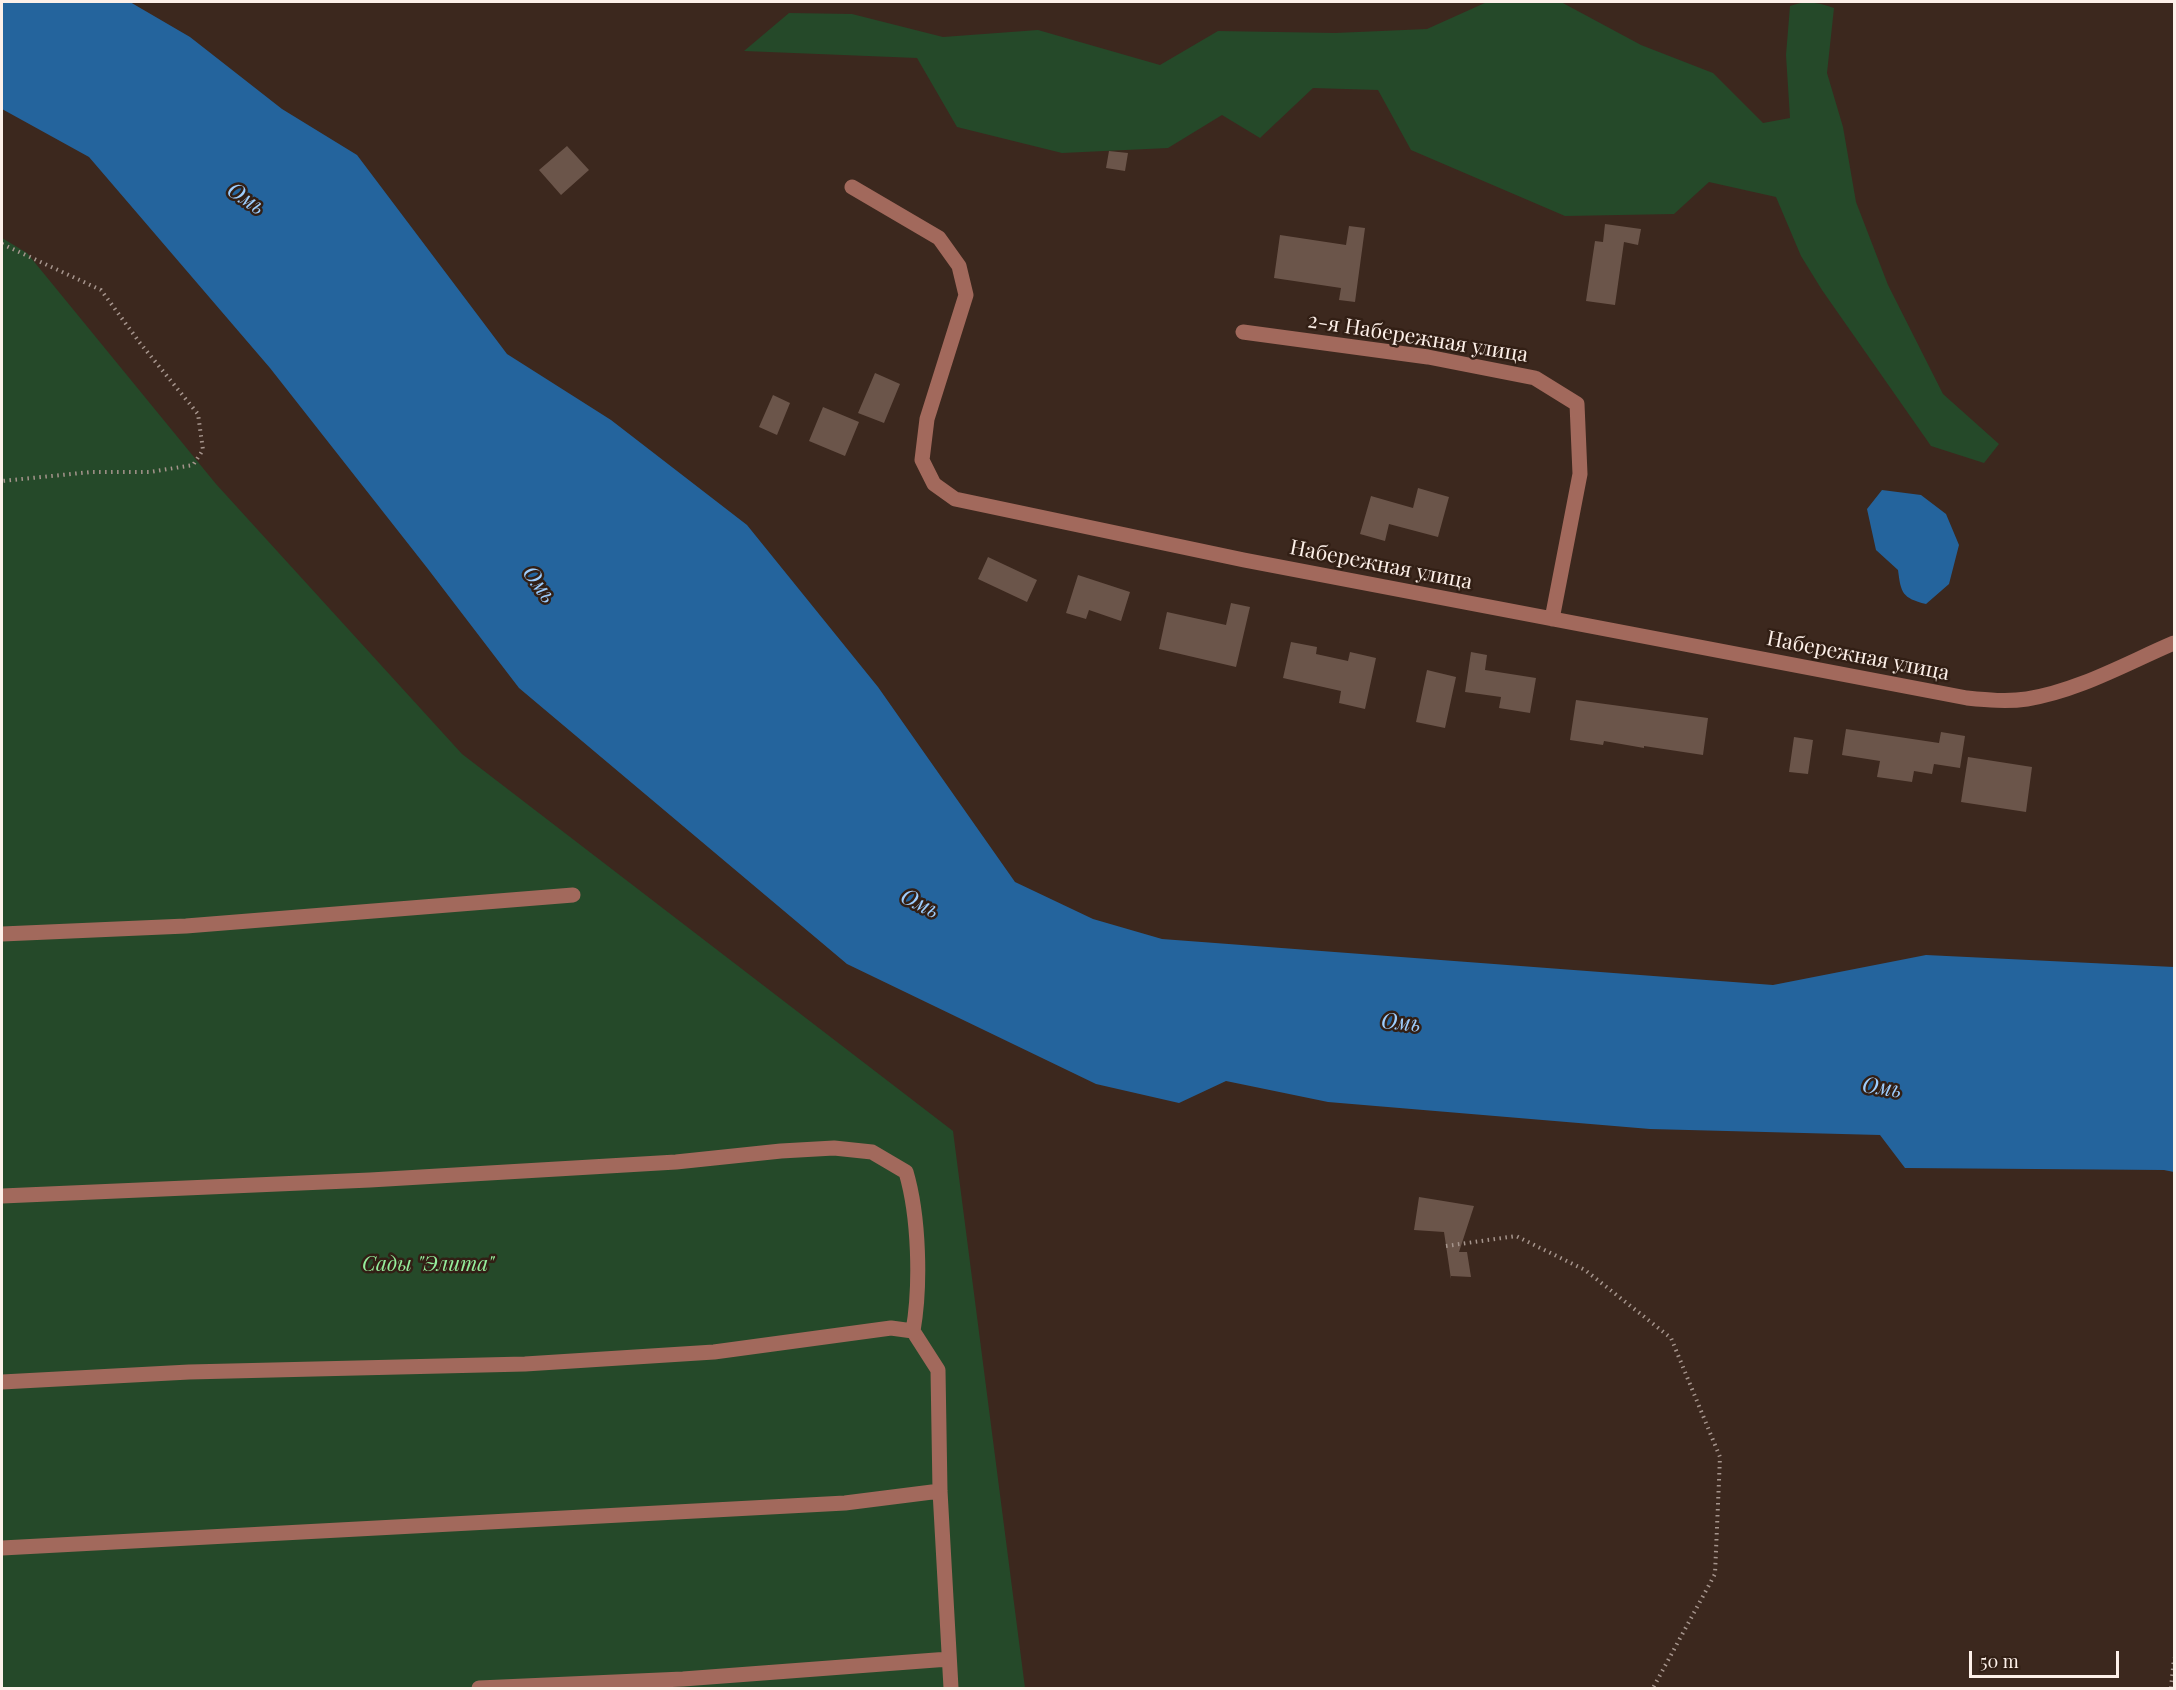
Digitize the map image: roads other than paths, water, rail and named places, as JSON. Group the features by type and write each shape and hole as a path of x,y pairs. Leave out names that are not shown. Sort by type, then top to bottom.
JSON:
{"street":[{"name":"Набережная улица","path":"852,187 939,238 959,266 966,295 927,419 922,460 934,484 955,499 1244,560 1967,698 2001,701 2053,694 2175,643"},
{"name":"2-я Набережная улица","path":"1243,332 1428,357 1535,378 1577,404 1581,474 1552,619"},
{"path":"2,934 186,926 573,895"},
{"path":"2,1196 394,1179 676,1162 813,1149 834,1148 872,1152 906,1172 913,1197 917,1310 913,1331 938,1370 940,1491 951,1689"},
{"path":"2,1382 189,1372 525,1364 714,1352 891,1328 913,1331"},
{"path":"2,1548 845,1503 940,1491"},
{"path":"479,1689 683,1679 949,1659"}],"water":[{"name":"Омь","path":"2,2 130,2 190,37 282,109 357,155 507,354 611,420 747,525 878,687 1015,882 1093,919 1162,939 1773,985 1926,955 2174,967 2174,1172 2164,1170 1905,1168 1880,1135 1650,1129 1328,1102 1226,1081 1179,1103 1096,1084 847,964 519,688 270,368 89,157 2,109"},
{"path":"1882,490 1921,495 1946,514 1959,545 1949,584 1926,604 1907,597 1900,584 1898,570 1876,550 1867,509"}],"park label":[{"name":"Сады \"Элита\"","path":"428,1264"}]}
